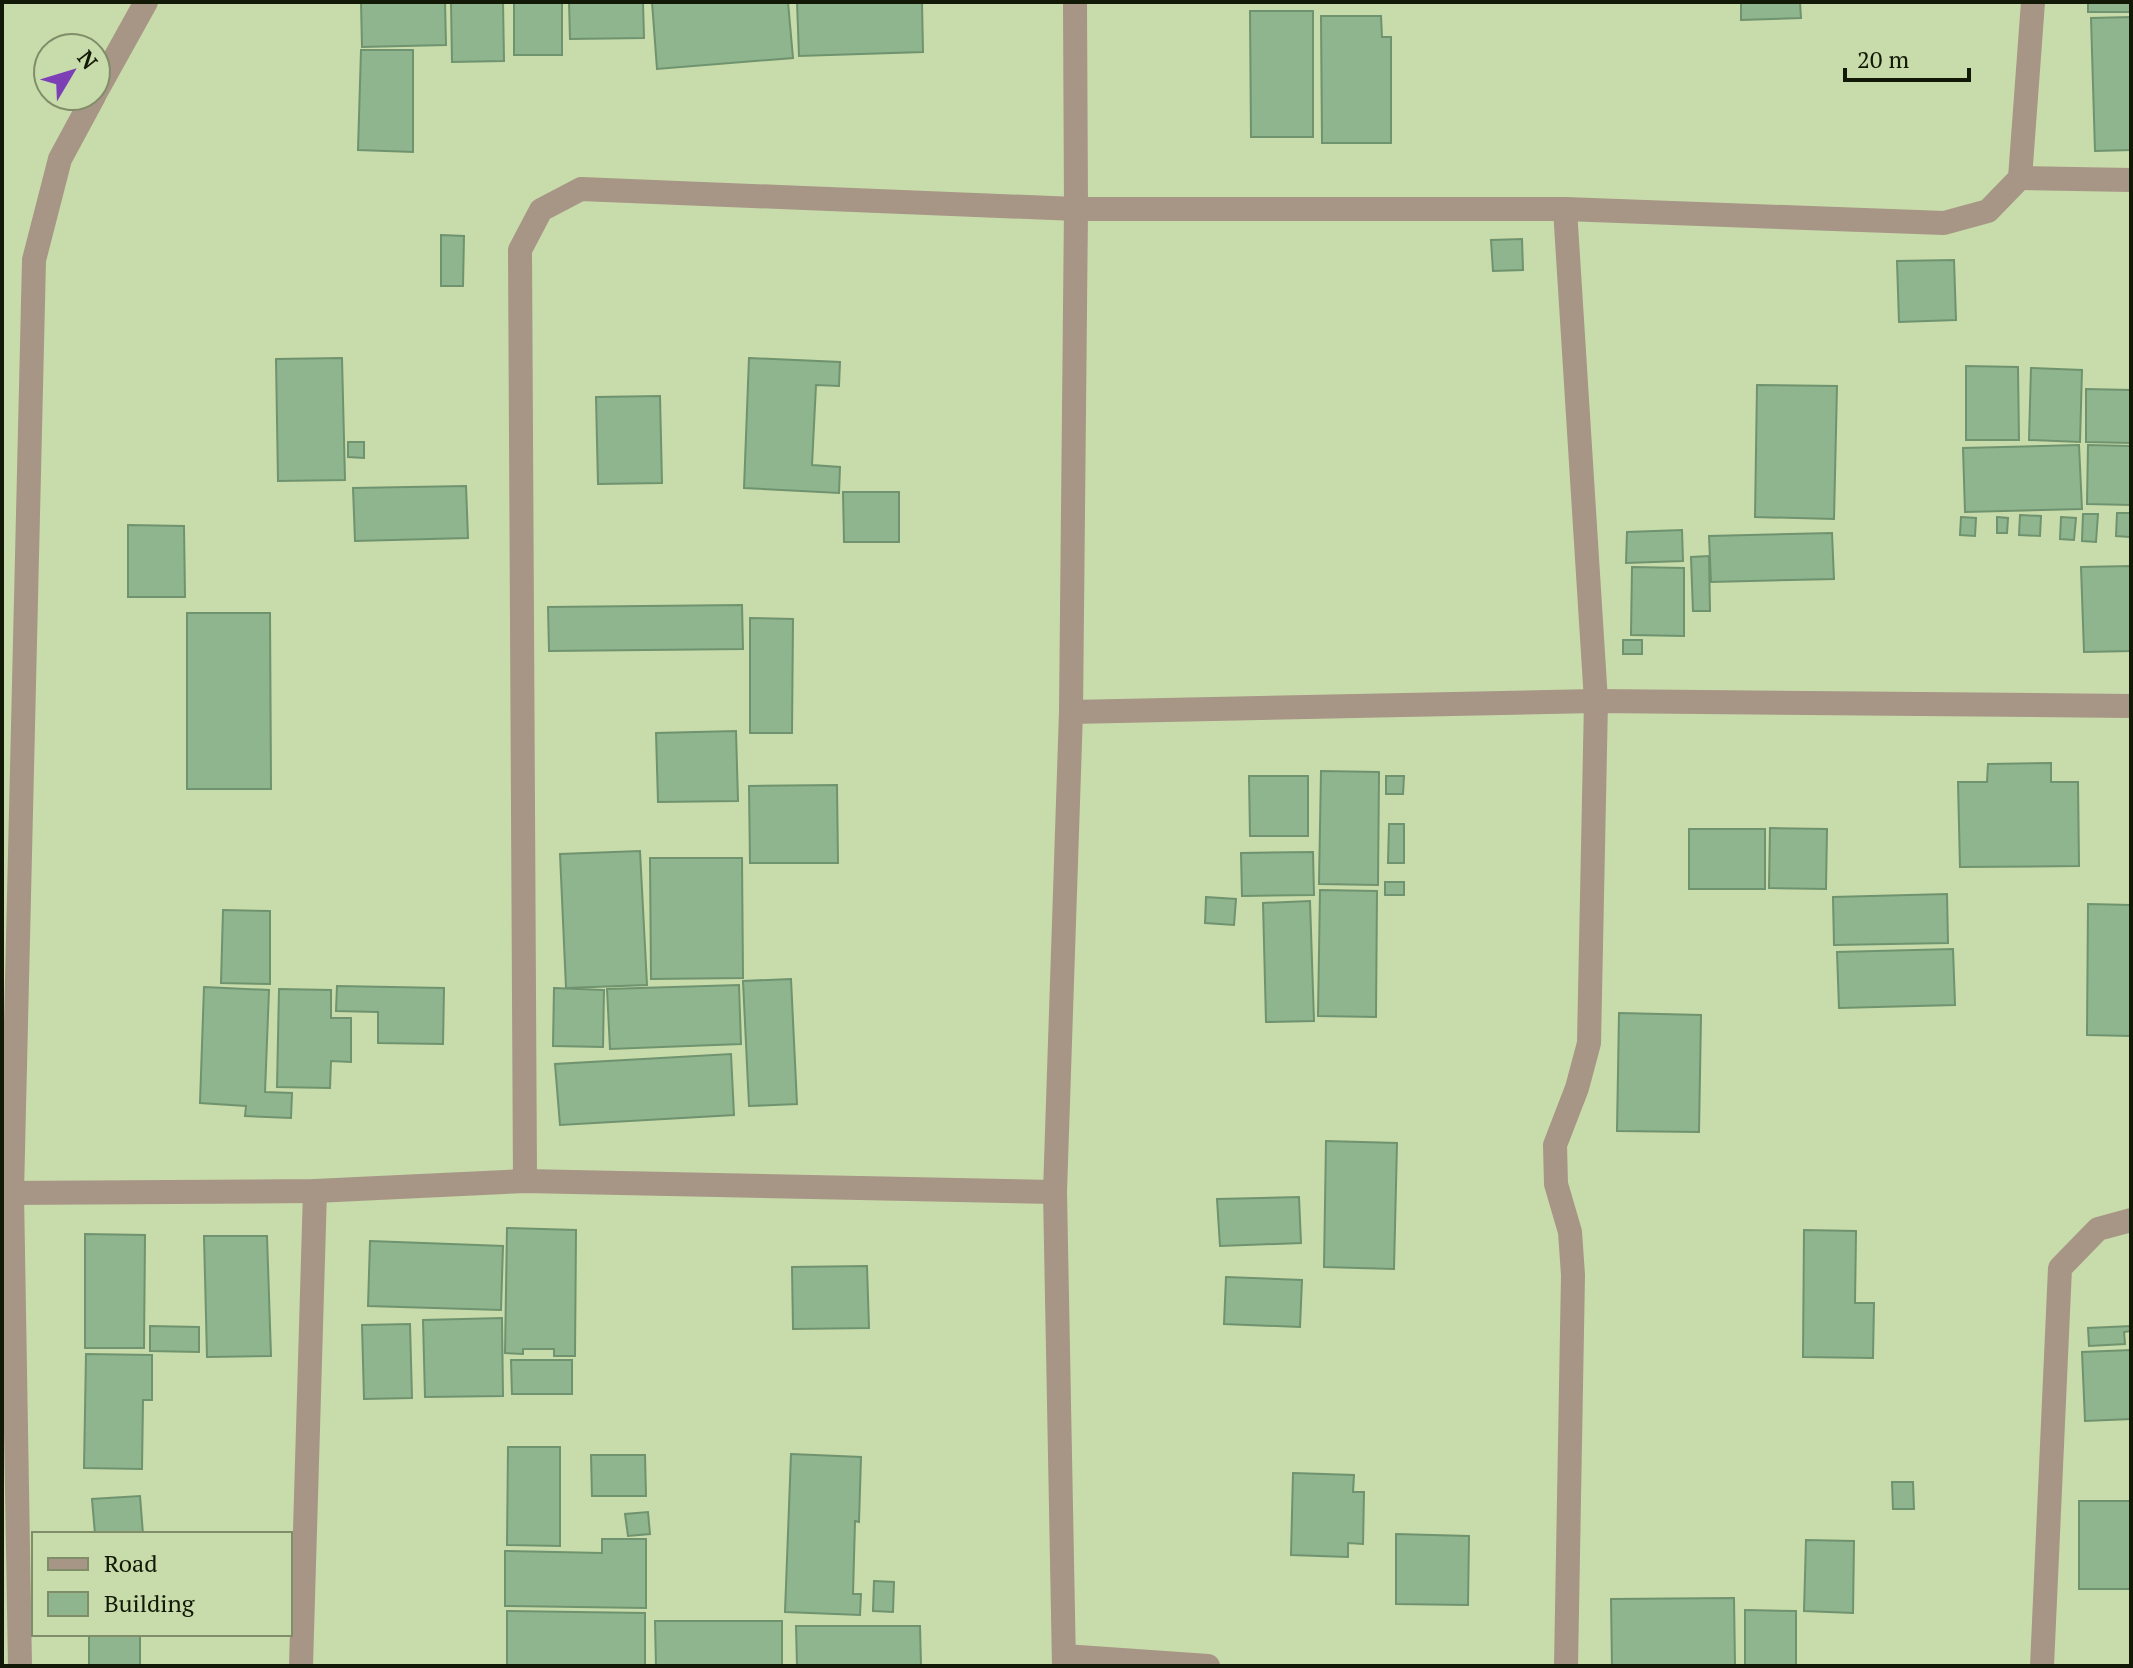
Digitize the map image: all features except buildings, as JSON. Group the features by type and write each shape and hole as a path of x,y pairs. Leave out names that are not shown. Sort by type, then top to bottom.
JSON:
{"street":[{"path":"112,63 146,2"},
{"path":"1075,2 1071,712 1055,1192 1064,1661 1208,1666"},
{"path":"525,1181 520,250 541,210 581,189 1076,209 1565,209 1944,223 1988,211 2020,178 2033,2"},
{"path":"20,1666 7,1193 34,260 60,159 85,112"},
{"path":"2020,178 2131,180"},
{"path":"1565,209 1596,701 1589,1043 1577,1088 1555,1145 1556,1184 1570,1232 1573,1275 1566,1666"},
{"path":"1071,712 1596,701 2131,706"},
{"path":"7,1193 315,1191 525,1181 1055,1192"},
{"path":"301,1666 315,1191"},
{"path":"2042,1666 2060,1268 2098,1229 2131,1220"}]}
